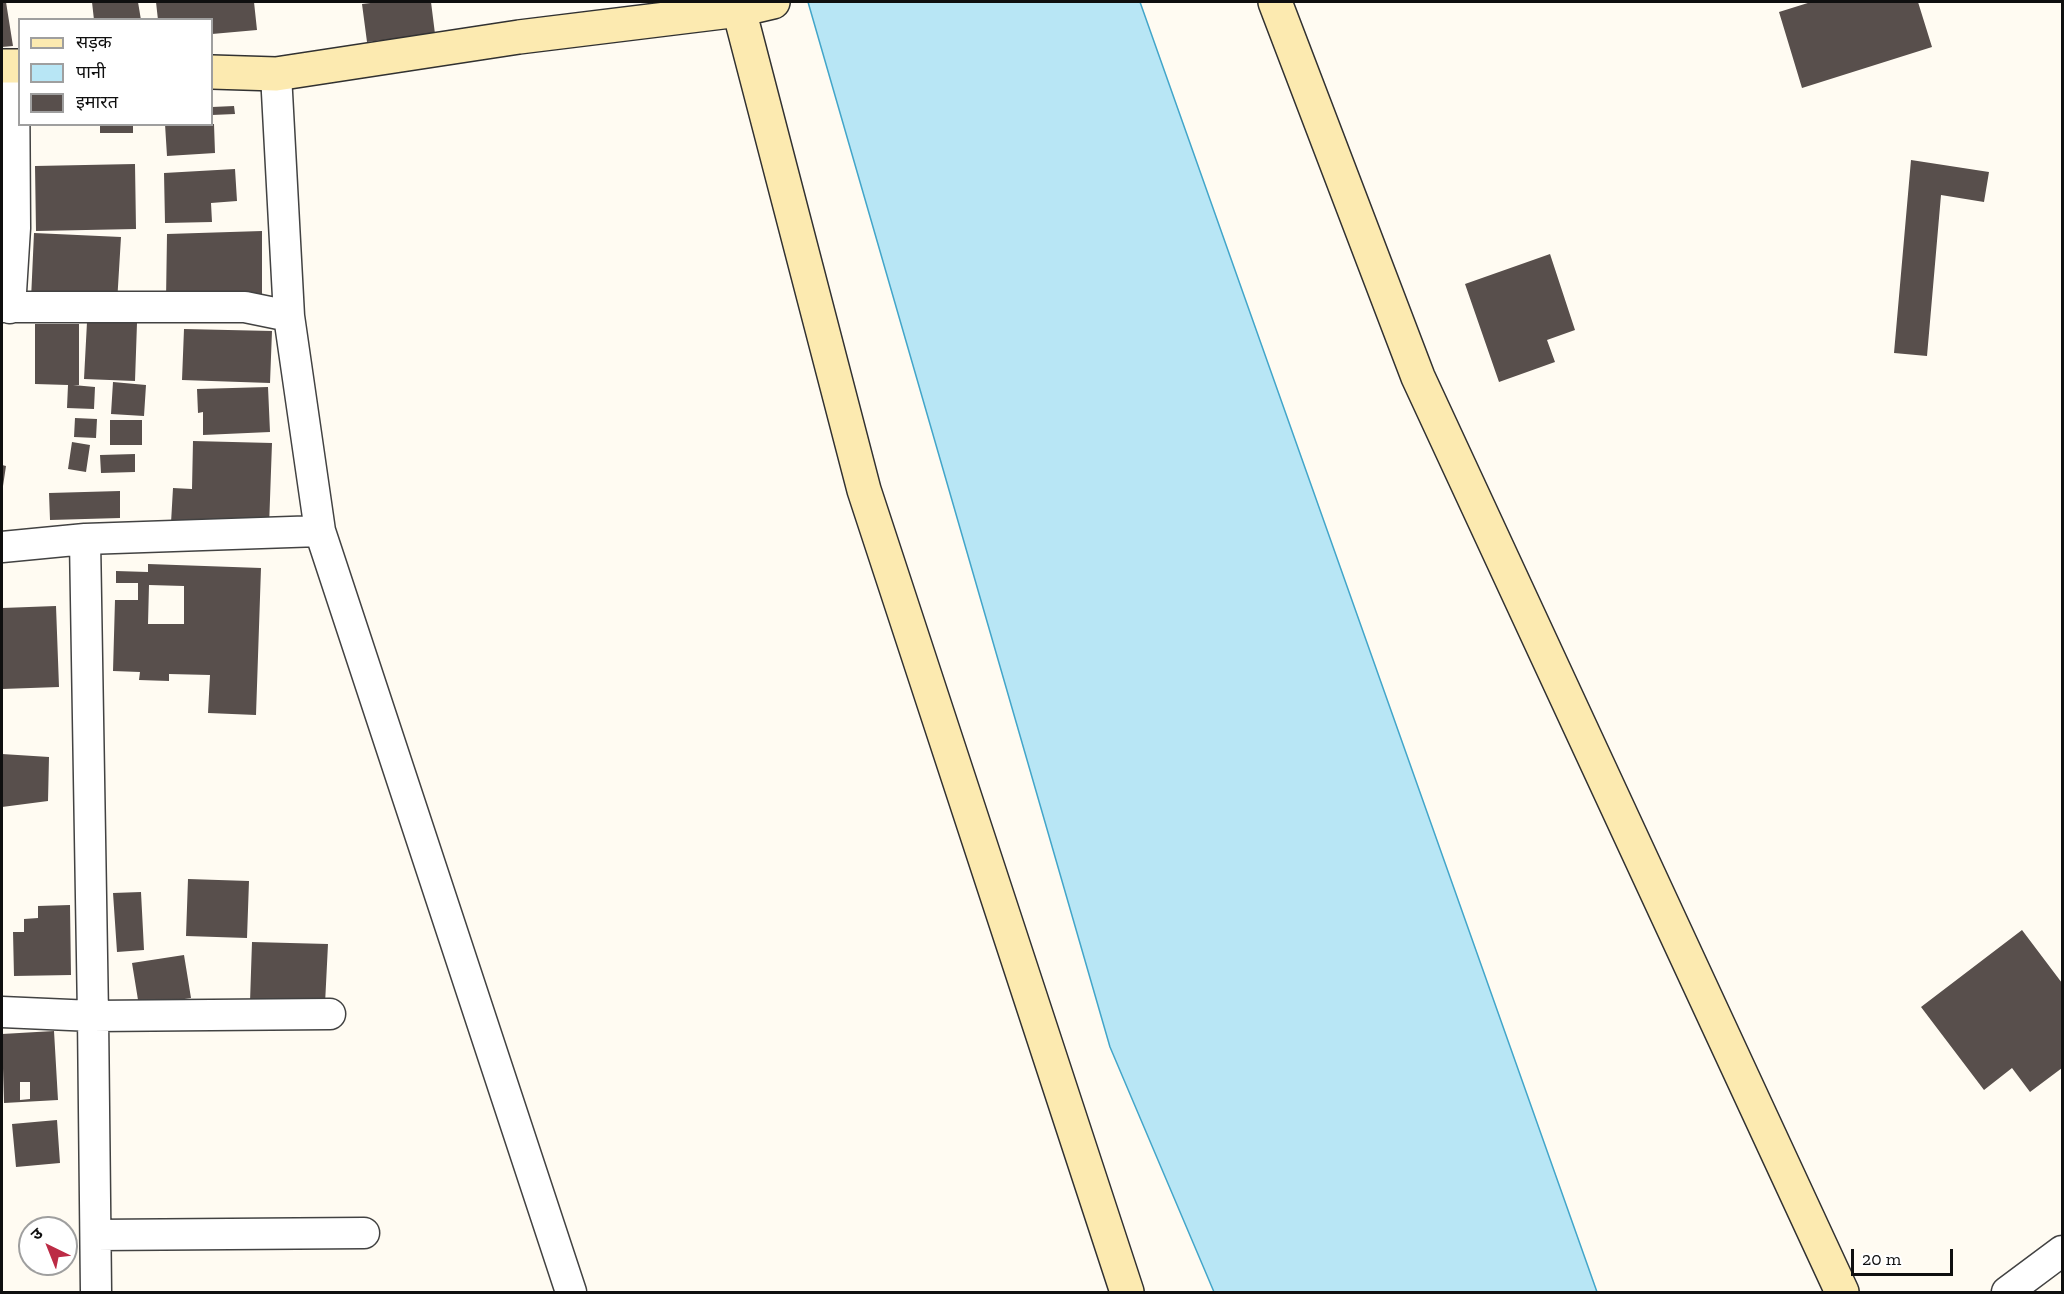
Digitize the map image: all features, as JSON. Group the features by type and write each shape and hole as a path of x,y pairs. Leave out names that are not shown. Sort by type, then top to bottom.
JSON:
{"street":[{"path":"213,72 276,74 773,2"},
{"path":"1275,2 1418,377 1842,1293"},
{"path":"738,6 864,490 1127,1293"},
{"path":"12,66 15,228 6,308 245,307 289,316"},
{"path":"276,74 289,316 320,531 571,1293"},
{"path":"2,547 85,539 320,531"},
{"path":"85,539 96,1293"},
{"path":"2,1011 93,1016 330,1014"},
{"path":"96,1236 364,1233"},
{"path":"2007,1293 2062,1251"}],"water":[{"path":"808,2 1140,2 1597,1292 1214,1292 1110,1047"}],"building":[{"path":"2,2 6,2 13,46 2,47"},
{"path":"92,2 138,2 141,18 94,18"},
{"path":"156,2 254,2 257,30 213,34 213,18 158,18"},
{"path":"431,2 435,34 367,42 362,4"},
{"path":"1811,2 1918,2 1932,47 1802,88 1779,12"},
{"path":"234,106 235,114 213,115 213,107"},
{"path":"214,124 215,153 167,156 165,126 213,126"},
{"path":"100,126 133,126 133,133 100,133"},
{"path":"1911,160 1989,172 1984,202 1941,195 1927,356 1894,353"},
{"path":"135,164 136,229 36,231 35,166"},
{"path":"235,169 237,201 211,203 212,222 165,223 164,173"},
{"path":"262,231 262,299 166,300 167,234"},
{"path":"34,233 121,237 117,303 31,299"},
{"path":"1550,254 1575,330 1547,340 1555,362 1499,382 1465,284"},
{"path":"87,322 137,323 135,381 84,379"},
{"path":"35,324 79,324 79,385 73,385 95,387 94,409 67,408 68,385 35,384"},
{"path":"184,329 272,331 270,383 182,380"},
{"path":"113,382 146,385 144,416 111,414"},
{"path":"268,387 270,432 203,435 203,412 198,413 197,389"},
{"path":"75,418 97,419 96,438 74,437"},
{"path":"110,420 142,420 142,445 110,445"},
{"path":"193,441 272,443 269,527 171,523 173,488 192,489"},
{"path":"72,442 90,445 86,472 68,469"},
{"path":"135,454 135,472 101,473 100,455"},
{"path":"2,465 6,466 3,486 2,486"},
{"path":"120,491 120,518 50,520 49,493"},
{"path":"148,564 261,568 256,715 208,713 210,675 169,674 169,681 139,680 140,672 113,671 115,600 138,600 138,583 116,583 116,571 148,572","holes":["149,585 184,586 184,624 148,624"]},
{"path":"56,606 59,687 2,689 2,608"},
{"path":"2,754 49,757 48,801 2,807"},
{"path":"188,879 249,881 247,938 186,936"},
{"path":"141,892 144,950 117,952 113,893"},
{"path":"70,905 71,975 14,976 13,932 24,932 24,919 38,918 38,906"},
{"path":"2022,930 2062,983 2062,1068 2030,1092 2012,1068 1984,1090 1921,1007"},
{"path":"252,942 328,944 325,1004 250,1002"},
{"path":"184,955 191,998 139,1006 132,963"},
{"path":"54,1031 58,1100 4,1103 2,1034","holes":["20,1082 30,1082 30,1099 20,1100"]},
{"path":"57,1120 60,1163 16,1167 12,1124"}]}
